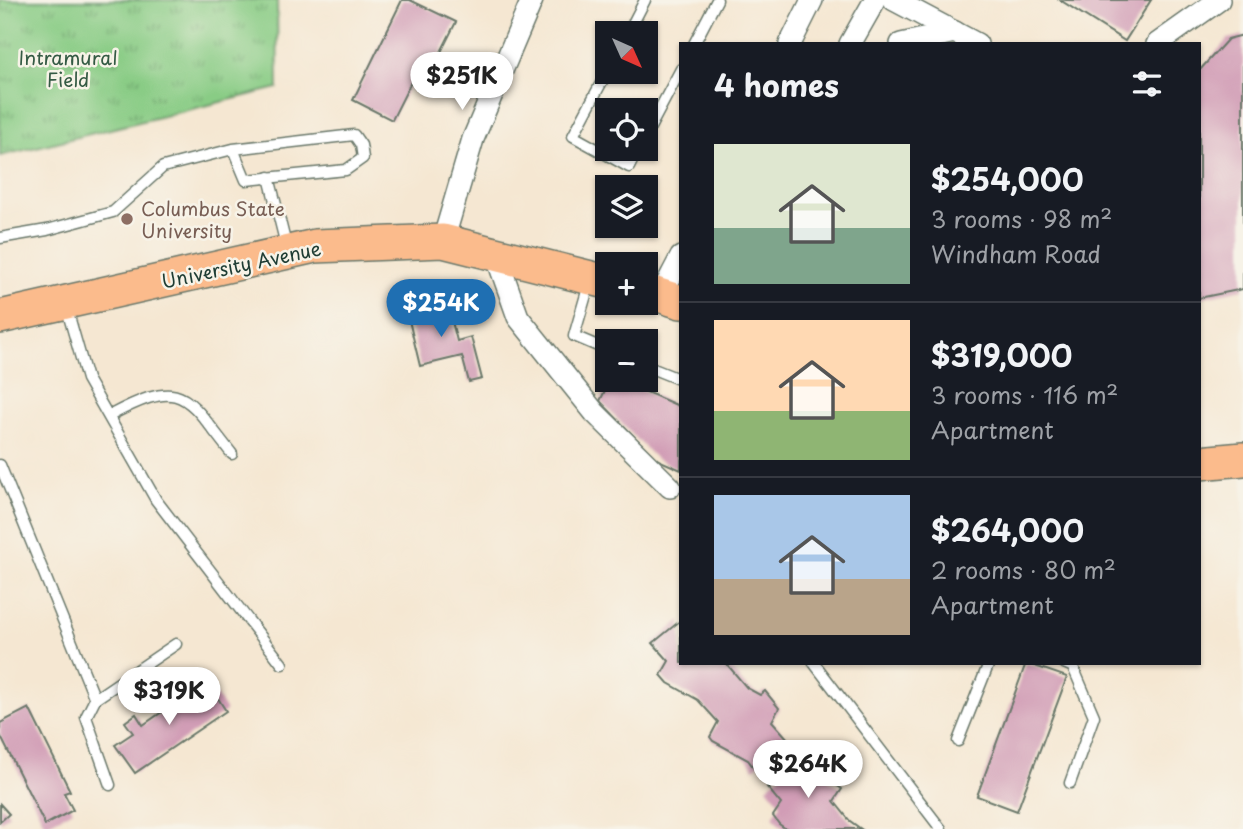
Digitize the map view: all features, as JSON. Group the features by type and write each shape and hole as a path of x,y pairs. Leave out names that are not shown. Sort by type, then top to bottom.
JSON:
{"main road":[{"name":"University Avenue","path":"0,317 315,246 443,241 595,279"},
{"path":"1201,463 1243,459"}],"street":[{"path":"443,241 473,139 532,0"},
{"path":"791,42 812,0"},
{"path":"851,42 874,0"},
{"path":"894,0 972,42"},
{"path":"1160,42 1219,0"},
{"path":"910,42 955,32"},
{"path":"496,254 518,317 595,413 670,487"},
{"path":"662,296 679,261"}],"lane":[{"path":"635,21 646,0"},
{"path":"695,42 717,0"},
{"path":"658,112 679,73"},
{"path":"595,148 573,136 601,84"},
{"path":"0,238 47,230 113,212 163,167 233,149 354,135 361,145 363,158 345,170 246,180 233,149"},
{"path":"618,161 629,167 632,161"},
{"path":"269,177 288,252"},
{"path":"595,289 574,336 595,345"},
{"path":"65,303 87,379 156,500 282,664"},
{"path":"658,371 679,379"},
{"path":"109,416 145,397 174,393 192,404 232,454"},
{"path":"0,465 95,699"},
{"path":"110,786 86,718 95,699 176,644"},
{"path":"816,665 941,829"},
{"path":"958,741 988,665"},
{"path":"1068,665 1073,667 1094,716 1070,783"}],"green space":[{"name":"Intramural Field","path":"0,0 277,0 278,88 0,156"}],"building":[{"path":"402,0 410,0 456,22 430,74 418,68 392,120 353,100"},
{"path":"1060,0 1151,0 1125,41"},
{"path":"1243,35 1243,289 1201,298 1201,69 1228,39"},
{"path":"447,302 457,341 471,337 482,379 469,382 462,356 420,366 407,312"},
{"path":"604,392 647,392 679,406 679,469 656,459 600,401"},
{"path":"679,622 679,665 728,665 747,688 760,695 765,691 779,708 772,721 788,739 754,768 748,760 713,741 710,737 718,722 698,700 668,683 661,675 669,661 653,643"},
{"path":"1025,665 1067,677 1017,811 977,796"},
{"path":"207,681 226,711 135,773 115,745 133,733 125,722 136,714 143,725"},
{"path":"29,708 70,791 64,793 73,810 45,825 0,735 0,723"},
{"path":"798,759 842,789 834,801 850,821 861,829 786,829 779,824 773,816 781,804 767,787"},
{"path":"0,804 9,814 0,822"}],"place":[{"name":"Columbus State University","path":"127,219"}]}
